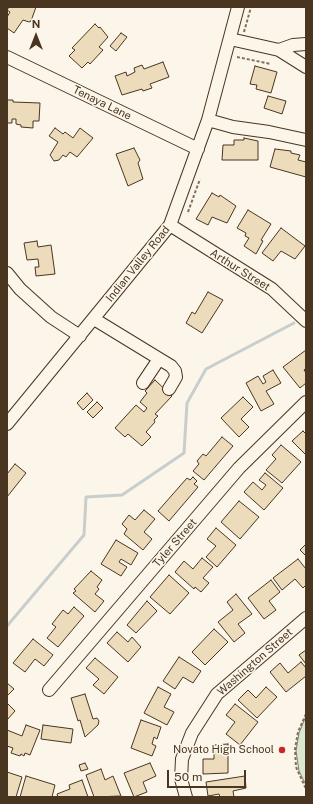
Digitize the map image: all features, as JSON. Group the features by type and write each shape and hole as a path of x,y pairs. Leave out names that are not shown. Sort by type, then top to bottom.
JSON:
{"street":[{"name":"Indian Valley Road","path":"9,418 80,336 170,225 208,120 238,7"},
{"path":"230,39 279,50 306,67"},
{"path":"279,50 293,45 306,44"},
{"name":"Tenaya Lane","path":"7,57 198,149"},
{"path":"208,120 233,127 269,132 306,140"},
{"name":"Arthur Street","path":"170,225 272,289 306,321"},
{"path":"7,273 20,290 51,317 80,336"},
{"path":"94,319 171,366 175,371 176,377 169,389"},
{"path":"143,383 159,359"},
{"name":"Tyler Street","path":"49,690 239,468 306,402"},
{"name":"Washington Street","path":"185,797 181,779 182,759 192,732 217,694 306,618"}],"path":[{"path":"237,56 271,64"},
{"path":"306,714 298,732 294,749 296,767 306,788"}],"green space":[{"path":"306,716 306,785 299,771 296,751 299,733"}],"building":[{"path":"9,7 36,7 31,21 29,22 23,20 14,33 7,28 7,17 10,12 7,10"},
{"path":"95,24 99,28 100,27 108,37 99,47 103,50 90,64 88,62 82,68 69,56 75,50 72,48"},
{"path":"121,33 127,37 116,51 110,46"},
{"path":"163,62 169,77 150,84 152,88 143,91 142,89 122,95 115,76 126,72 127,76 135,72 134,68 142,65 144,69"},
{"path":"255,66 277,72 271,93 256,89 257,85 250,84"},
{"path":"268,96 286,101 282,114 264,108"},
{"path":"7,100 13,100 13,102 40,103 39,121 33,121 33,128 21,127 21,125 16,124 16,119 12,119 12,123 7,123"},
{"path":"55,128 63,134 65,132 73,138 80,128 93,138 77,157 70,152 66,157 63,155 59,160 54,161 50,155 58,142 49,136"},
{"path":"244,138 258,141 258,160 222,160 223,145 234,145 234,140 244,140"},
{"path":"134,148 140,160 138,163 143,179 128,186 116,154"},
{"path":"275,149 291,151 291,153 300,155 298,160 306,162 306,177 270,167"},
{"path":"212,193 219,197 220,195 236,206 227,223 212,217 208,225 196,219"},
{"path":"248,210 271,224 261,240 263,241 256,254 244,246 249,238 245,236 246,233 237,228"},
{"path":"281,228 305,246 295,259 281,251 273,261 262,253"},
{"path":"37,241 38,247 51,245 55,274 36,276 35,267 39,267 38,259 27,260 24,243"},
{"path":"208,292 223,300 202,333 186,323 192,312 195,314"},
{"path":"306,350 306,368 304,370 306,373 306,383 300,388 283,367"},
{"path":"273,370 281,383 266,391 274,404 261,411 246,383 258,376 263,384 266,382 263,376"},
{"path":"155,380 172,396 155,414 158,416 154,420 155,422 146,432 151,437 142,446 128,434 125,437 115,428 136,405 144,412 147,408 140,402 147,393 145,391"},
{"path":"87,393 93,400 83,410 77,403"},
{"path":"243,397 253,407 241,419 249,427 239,437 221,418"},
{"path":"97,402 103,408 93,418 87,412"},
{"path":"303,431 306,434 306,455 292,441"},
{"path":"222,437 233,446 204,480 193,471 199,464 197,461 203,454 206,456"},
{"path":"281,445 301,462 282,483 266,470 276,459 272,455"},
{"path":"15,464 26,473 7,497 7,474"},
{"path":"265,473 283,488 264,510 244,492 253,482 262,490 266,485 259,480"},
{"path":"193,477 197,481 194,484 198,487 169,521 158,511 187,478 190,480"},
{"path":"239,501 259,517 240,539 221,522"},
{"path":"144,510 155,519 144,532 152,539 143,550 124,534 127,529 122,524 129,515 135,520"},
{"path":"216,528 236,545 217,567 206,557 216,546 207,539"},
{"path":"116,540 138,553 131,565 121,559 119,562 127,567 121,576 101,564"},
{"path":"306,544 306,556 300,550"},
{"path":"202,558 213,567 203,578 209,583 201,592 195,587 194,589 175,572 184,561 193,569"},
{"path":"298,559 306,569 306,585 303,588 295,579 282,590 273,578"},
{"path":"91,571 102,580 97,587 99,589 95,594 104,601 95,612 73,593 76,591 74,589"},
{"path":"169,575 189,593 170,614 150,597"},
{"path":"271,580 280,592 269,601 276,610 264,619 248,598"},
{"path":"236,594 252,614 238,624 245,633 234,642 218,622 233,610 227,602"},
{"path":"147,601 157,611 136,633 127,625"},
{"path":"74,607 84,616 58,647 47,638 56,627 52,624 63,610 68,614"},
{"path":"214,629 228,642 205,665 192,652"},
{"path":"117,632 128,642 132,637 141,647 128,662 107,643"},
{"path":"33,639 53,655 44,666 35,659 25,672 13,663"},
{"path":"306,650 306,664 299,655"},
{"path":"179,657 201,671 193,683 183,677 175,689 163,681"},
{"path":"95,658 118,677 104,694 93,685 99,679 86,668"},
{"path":"301,662 306,668 306,676 286,692 270,672 280,663 288,673"},
{"path":"7,683 14,689 7,696"},
{"path":"158,687 171,694 164,707 174,712 167,725 144,713"},
{"path":"266,687 277,697 257,718 238,700 248,690 256,698"},
{"path":"85,694 93,719 97,718 99,721 98,725 85,737 71,698"},
{"path":"7,703 15,711 7,720"},
{"path":"235,704 258,722 240,745 226,734 235,722 226,715"},
{"path":"141,720 161,727 157,739 154,737 152,744 156,746 152,756 131,748"},
{"path":"26,725 40,730 30,755 25,753 24,756 21,754 20,756 11,753 13,748 7,746 7,730 22,736"},
{"path":"43,725 73,729 71,743 41,739"},
{"path":"228,744 228,773 203,774 203,759 214,759 214,745"},
{"path":"85,763 88,769 81,771 79,765"},
{"path":"150,763 156,776 143,782 147,792 134,797 124,773"},
{"path":"101,769 105,780 113,776 121,796 94,797 86,775"},
{"path":"7,772 22,777 16,797 7,797"},
{"path":"26,776 55,785 52,797 20,797"},
{"path":"245,776 246,788 233,791 234,797 220,797 219,794 208,796 206,782"},
{"path":"82,780 88,797 58,797 57,794 70,789 69,785"}],"waterway":[{"path":"7,626 84,535 86,497 122,495 184,453 187,403 206,369 294,323"}],"place":[{"name":"Novato High School","path":"282,750"}]}
